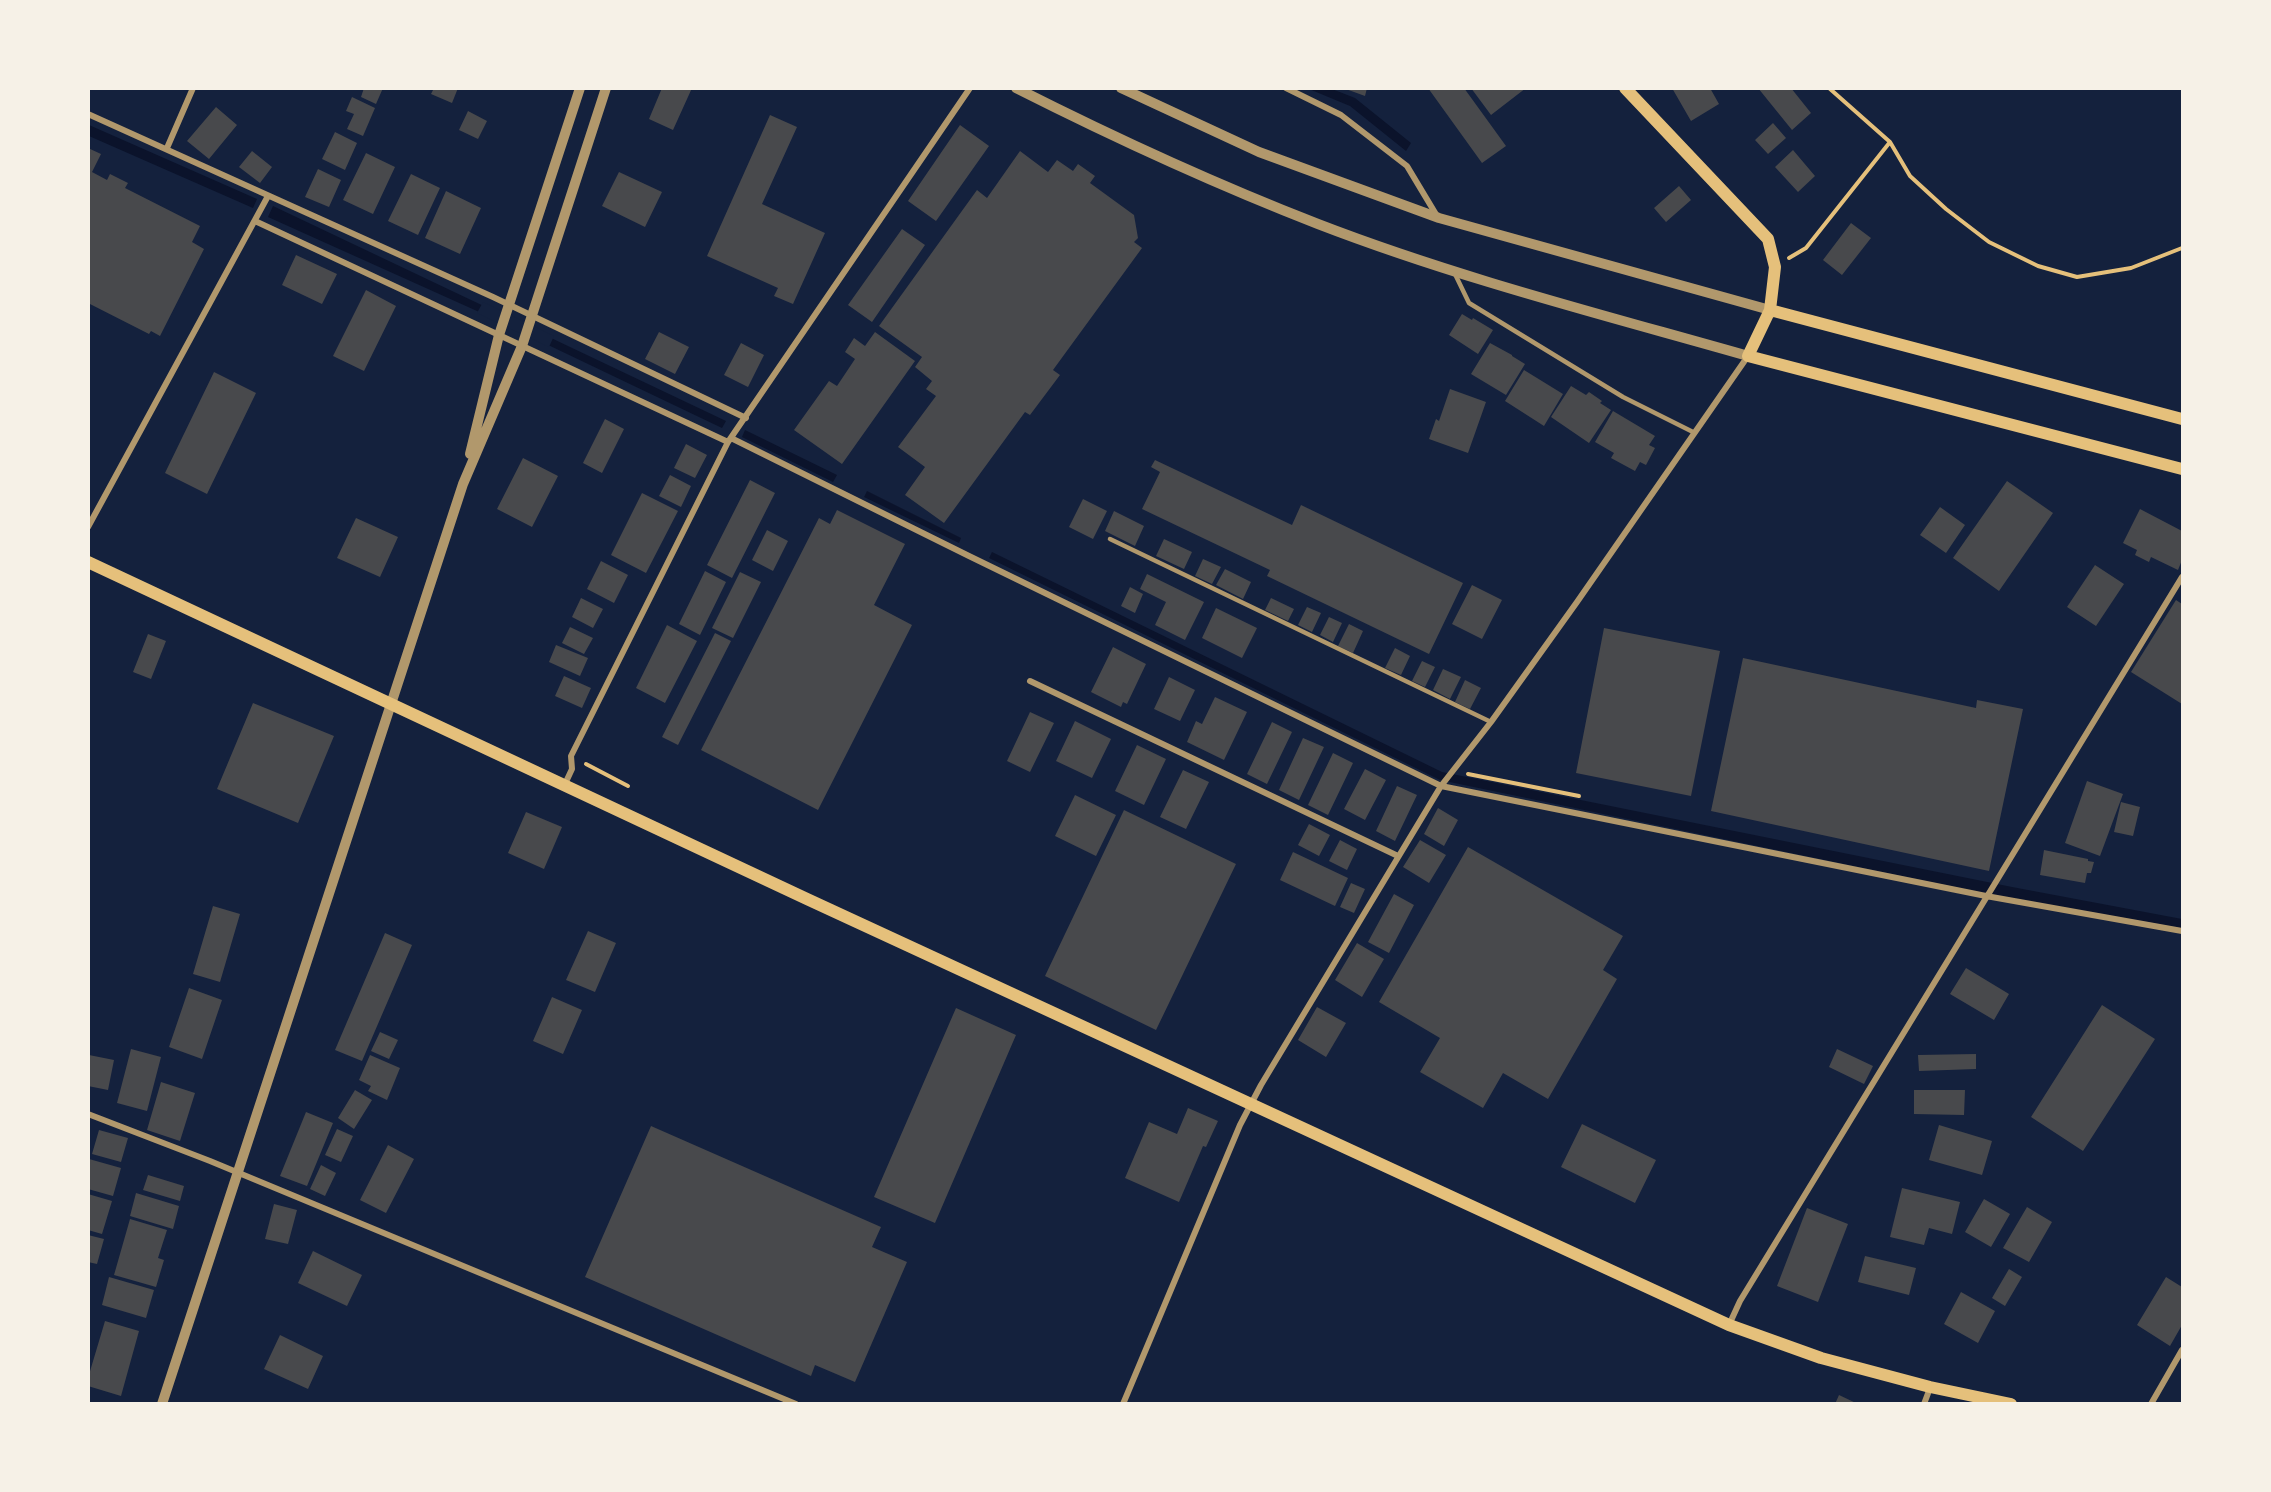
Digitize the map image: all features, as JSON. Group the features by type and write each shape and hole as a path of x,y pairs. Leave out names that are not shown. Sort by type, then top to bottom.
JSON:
{"main road":[{"path":"1625,88 1768,239 1775,267 1770,310 1748,356 2182,469"},
{"path":"1770,310 2182,419"},
{"path":"88,562 448,732 565,784 1251,1105 1729,1325 1821,1358 1930,1387 2011,1404"}],"street":[{"path":"167,148 194,88"},
{"path":"463,484 504,319 580,88"},
{"path":"162,1404 463,484 527,330 606,88"},
{"path":"565,784 572,769 571,756 730,440 970,88"},
{"path":"1016,88 1212,182 1319,224 1454,271 1748,356 1693,432 1598,573 1491,722 1443,784 1398,856 1251,1105 1123,1404"},
{"path":"1121,88 1259,152 1438,218 1770,310"},
{"path":"1286,88 1341,115 1407,166 1438,218"},
{"path":"88,114 167,148 268,196 527,330 730,440 1443,784 1987,895 2182,931"},
{"path":"88,527 268,196"},
{"path":"255,221 746,418"},
{"path":"1729,1325 1740,1301 2182,577"},
{"path":"1030,681 1398,856"},
{"path":"88,1114 237,1173 796,1404"},
{"path":"2151,1404 2182,1350"},
{"path":"1924,1404 1930,1387"}],"lane":[{"path":"1454,271 1469,303 1623,397 1693,432"},
{"path":"1110,538 1491,722"}],"path":[{"path":"1829,88 1890,142 1910,176 1946,209 1989,242 2038,266 2077,277 2131,268 2182,248"},
{"path":"1786,260 1806,248 1890,142"},
{"path":"571,756 628,786"}],"water":[{"path":"1309,89 1332,89 1355,98 1411,143 1406,151 1350,106"},
{"path":"89,125 257,199 253,208 89,136"},
{"path":"273,206 726,421 722,428 477,311 268,217"},
{"path":"745,430 837,475 833,482 742,437"},
{"path":"867,491 961,538 959,543 864,497"},
{"path":"992,552 1442,772 2182,919 2182,928 1998,896 1440,780 989,558"}],"pier":[{"path":"483,302 554,336 549,347 477,313"}],"building":[{"path":"364,88 383,88 376,104 361,97"},
{"path":"434,88 458,88 452,103 431,94"},
{"path":"662,88 692,88 673,130 649,119"},
{"path":"1343,88 1367,88 1365,96"},
{"path":"1428,88 1464,88 1506,146 1482,163"},
{"path":"1471,88 1526,88 1491,115"},
{"path":"1672,88 1710,88 1719,104 1691,121"},
{"path":"1758,88 1791,88 1811,113 1792,130"},
{"path":"352,97 375,108 363,136 347,129 354,114 346,111"},
{"path":"216,107 237,125 209,159 187,141"},
{"path":"468,111 487,121 478,139 459,130"},
{"path":"770,115 797,127 762,204 825,233 793,304 774,296 778,288 707,256"},
{"path":"1773,123 1786,138 1768,154 1755,140"},
{"path":"960,125 989,146 936,221 908,201"},
{"path":"335,132 357,143 345,170 322,159"},
{"path":"88,148 101,154 92,172 107,180 110,174 128,183 125,188 200,226 192,242 204,249 160,336 151,331 149,334 88,303"},
{"path":"1793,150 1815,176 1798,192 1775,167"},
{"path":"252,151 272,167 260,183 239,167"},
{"path":"1020,151 1048,172 1057,160 1073,171 1078,164 1095,176 1090,183 1134,215 1138,238 1134,242 1142,248 1053,370 1060,375 1030,415 1025,412 944,523 905,495 925,467 898,447 936,396 926,389 932,381 915,367 922,357 879,326 977,190 987,198"},
{"path":"366,153 395,167 373,214 343,200"},
{"path":"318,169 341,180 329,207 305,197"},
{"path":"619,172 662,192 645,227 602,206"},
{"path":"411,174 440,188 418,235 388,221"},
{"path":"1679,186 1691,200 1666,222 1654,208"},
{"path":"446,191 481,208 460,254 425,238"},
{"path":"1851,223 1871,238 1842,275 1823,260"},
{"path":"902,229 925,245 872,322 848,305"},
{"path":"296,255 337,274 322,304 282,285"},
{"path":"366,290 396,306 364,371 333,356"},
{"path":"1462,314 1493,330 1478,354 1449,335"},
{"path":"659,332 689,347 675,374 645,359"},
{"path":"875,332 915,361 842,464 794,430 829,381 837,386 855,359 845,352 854,338 865,346"},
{"path":"741,343 764,355 748,387 724,375"},
{"path":"1490,343 1525,364 1506,395 1471,374"},
{"path":"1524,370 1563,394 1544,426 1505,401"},
{"path":"214,372 256,393 207,494 165,473"},
{"path":"1571,386 1586,395 1589,392 1611,410 1589,443 1551,417"},
{"path":"1450,389 1486,402 1468,453 1429,439 1436,419 1439,421"},
{"path":"1613,411 1655,436 1649,445 1655,448 1646,465 1640,462 1635,471 1611,458 1614,453 1595,442"},
{"path":"605,419 624,429 602,473 583,463"},
{"path":"686,444 707,455 695,478 674,468"},
{"path":"523,458 558,476 532,527 497,509"},
{"path":"1155,460 1292,525 1301,505 1463,583 1429,654 1267,576 1270,570 1142,509 1160,472 1151,467"},
{"path":"670,475 691,486 681,507 659,496"},
{"path":"750,480 775,493 732,578 707,565"},
{"path":"2007,481 2053,513 1999,591 1953,558"},
{"path":"642,493 678,511 646,573 611,555"},
{"path":"1083,499 1107,511 1093,539 1069,527"},
{"path":"1940,507 1965,525 1946,553 1920,535"},
{"path":"2140,509 2182,531 2182,560 2178,570 2151,557 2149,562 2135,555 2137,550 2123,543"},
{"path":"837,510 905,544 874,605 912,625 818,810 701,750 819,518 830,524"},
{"path":"1114,511 1144,526 1135,546 1105,531"},
{"path":"356,518 398,537 380,577 337,558"},
{"path":"767,530 788,541 773,571 752,560"},
{"path":"1164,539 1192,552 1184,569 1156,556"},
{"path":"1203,559 1221,567 1212,584 1195,576"},
{"path":"601,561 628,575 614,603 587,589"},
{"path":"2095,565 2124,584 2096,626 2067,607"},
{"path":"1225,569 1251,582 1243,599 1216,585"},
{"path":"705,571 726,582 700,635 679,624"},
{"path":"740,572 761,582 733,638 712,628"},
{"path":"1147,574 1204,602 1185,640 1155,625 1166,602 1140,589"},
{"path":"1472,585 1502,600 1482,639 1452,624"},
{"path":"1130,587 1143,594 1135,613 1121,606"},
{"path":"581,598 603,609 593,628 572,617"},
{"path":"1271,598 1294,609 1288,621 1265,610"},
{"path":"2176,600 2182,604 2182,704 2131,672"},
{"path":"1307,607 1321,613 1312,632 1298,625"},
{"path":"1216,608 1257,628 1242,658 1202,638"},
{"path":"1329,617 1342,623 1333,642 1320,635"},
{"path":"1349,624 1363,631 1353,653 1338,646"},
{"path":"667,625 697,641 665,703 636,688"},
{"path":"570,627 593,638 584,654 562,643"},
{"path":"1604,628 1720,651 1691,796 1576,773"},
{"path":"715,633 731,641 678,745 662,737"},
{"path":"148,634 166,641 151,679 133,672"},
{"path":"556,645 588,658 580,676 549,662"},
{"path":"1113,647 1146,664 1127,704 1123,702 1121,707 1091,692"},
{"path":"1395,648 1410,656 1401,675 1385,668"},
{"path":"1743,658 1976,708 1977,700 2023,709 1989,871 1711,811"},
{"path":"1422,661 1435,667 1425,687 1412,681"},
{"path":"1443,669 1461,677 1450,699 1433,690"},
{"path":"564,676 591,688 582,708 555,696"},
{"path":"1169,677 1195,690 1180,721 1154,709"},
{"path":"1465,680 1481,688 1470,709 1455,702"},
{"path":"1215,697 1247,712 1224,760 1187,742 1196,721 1202,724"},
{"path":"253,703 334,736 298,823 217,789"},
{"path":"1030,712 1054,723 1030,772 1007,761"},
{"path":"1075,721 1111,739 1092,778 1056,761"},
{"path":"1272,722 1292,732 1267,784 1247,774"},
{"path":"1303,738 1324,747 1299,800 1279,790"},
{"path":"1137,745 1166,759 1144,805 1115,791"},
{"path":"1333,753 1353,763 1328,815 1308,805"},
{"path":"1365,769 1386,780 1365,820 1344,809"},
{"path":"1183,770 1209,782 1186,829 1160,817"},
{"path":"2087,781 2123,794 2100,856 2065,843"},
{"path":"1397,786 1417,795 1395,841 1376,831"},
{"path":"1075,795 1116,815 1096,856 1055,836"},
{"path":"2121,802 2140,807 2133,836 2114,832"},
{"path":"1438,808 1458,820 1444,846 1424,834"},
{"path":"1124,810 1236,864 1156,1030 1045,976"},
{"path":"526,812 562,827 544,869 508,853"},
{"path":"1309,824 1330,835 1319,856 1298,845"},
{"path":"1340,840 1357,849 1347,870 1329,861"},
{"path":"1420,840 1446,855 1429,883 1403,867"},
{"path":"1468,847 1623,936 1603,970 1617,979 1548,1099 1503,1073 1483,1108 1420,1072 1440,1038 1379,1002"},
{"path":"2044,850 2094,862 2091,873 2087,873 2085,883 2040,875"},
{"path":"1293,852 1348,878 1335,906 1280,880"},
{"path":"1351,883 1365,889 1354,913 1340,907"},
{"path":"1394,894 1414,905 1389,953 1368,942"},
{"path":"213,906 240,914 220,982 193,974"},
{"path":"588,931 616,943 595,992 566,980"},
{"path":"385,933 412,945 362,1061 335,1050"},
{"path":"1357,943 1384,959 1362,997 1335,980"},
{"path":"1966,968 2009,994 1994,1020 1950,994"},
{"path":"189,988 222,1000 202,1059 169,1047"},
{"path":"552,997 582,1010 563,1054 533,1041"},
{"path":"2102,1005 2155,1039 2083,1151 2031,1117"},
{"path":"1317,1007 1346,1023 1326,1057 1298,1040"},
{"path":"956,1008 1016,1035 935,1223 874,1197"},
{"path":"380,1032 398,1040 389,1059 371,1051"},
{"path":"131,1049 161,1057 147,1111 117,1103"},
{"path":"1837,1049 1873,1066 1864,1084 1829,1067"},
{"path":"1976,1054 1976,1069 1919,1071 1918,1055"},
{"path":"89,1055 114,1060 108,1090 88,1086"},
{"path":"370,1055 400,1068 387,1100 368,1091 371,1086 359,1080"},
{"path":"161,1082 195,1093 180,1141 147,1130"},
{"path":"355,1090 372,1100 354,1129 338,1118"},
{"path":"1914,1090 1965,1090 1964,1115 1914,1114"},
{"path":"1188,1108 1218,1121 1206,1147 1203,1146 1179,1202 1125,1178 1149,1122 1177,1134"},
{"path":"306,1112 333,1123 307,1186 280,1176"},
{"path":"1582,1124 1656,1160 1635,1203 1561,1167"},
{"path":"1939,1125 1992,1141 1982,1175 1929,1160"},
{"path":"651,1126 881,1227 872,1247 907,1262 855,1382 815,1365 811,1376 585,1277"},
{"path":"337,1129 353,1136 341,1162 325,1155"},
{"path":"99,1130 128,1138 121,1162 92,1154"},
{"path":"388,1145 414,1159 386,1213 360,1200"},
{"path":"89,1159 121,1168 113,1196 88,1189"},
{"path":"321,1165 336,1173 325,1196 310,1189"},
{"path":"148,1175 184,1186 180,1201 143,1190"},
{"path":"1902,1188 1960,1202 1952,1234 1929,1228 1924,1245 1890,1237"},
{"path":"136,1193 179,1206 173,1229 130,1216"},
{"path":"88,1194 112,1201 102,1234 88,1230"},
{"path":"1984,1199 2010,1214 1991,1247 1965,1232"},
{"path":"274,1204 297,1210 288,1244 265,1239"},
{"path":"2027,1207 2052,1222 2029,1262 2003,1248"},
{"path":"1807,1208 1848,1224 1818,1302 1777,1286"},
{"path":"130,1219 167,1230 158,1258 164,1260 156,1287 114,1275"},
{"path":"88,1235 104,1239 97,1264 88,1262"},
{"path":"313,1251 362,1275 347,1306 298,1283"},
{"path":"1865,1256 1916,1268 1909,1295 1858,1282"},
{"path":"2009,1269 2022,1277 2005,1306 1992,1298"},
{"path":"109,1277 154,1290 146,1318 102,1305"},
{"path":"2166,1277 2182,1287 2182,1325 2170,1346 2137,1325"},
{"path":"1961,1292 1995,1311 1978,1343 1944,1324"},
{"path":"105,1321 139,1331 121,1396 88,1386 88,1378"},
{"path":"280,1335 323,1356 308,1389 264,1369"},
{"path":"1839,1395 1858,1404 1835,1404"}]}
